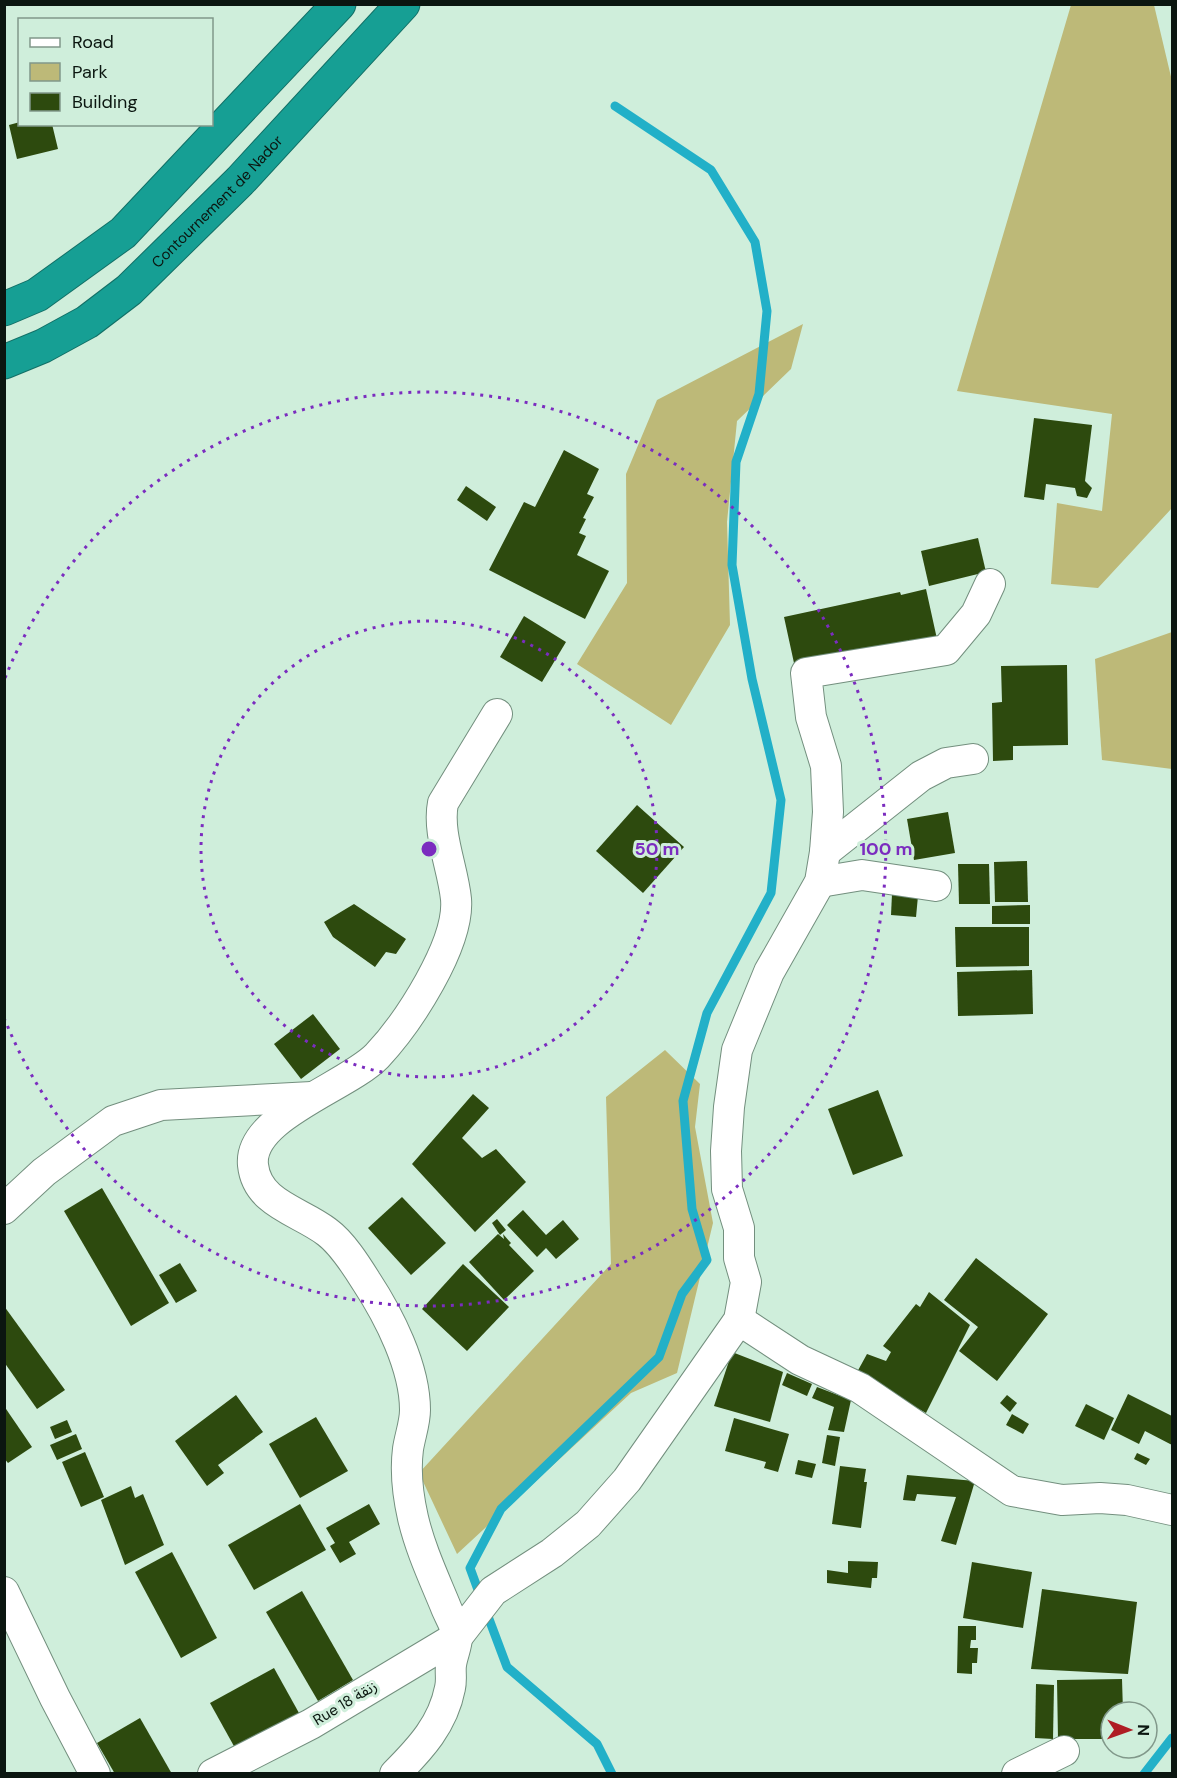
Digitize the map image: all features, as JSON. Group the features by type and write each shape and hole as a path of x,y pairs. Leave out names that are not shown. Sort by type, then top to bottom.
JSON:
{"highway":[{"path":"4,309 37,295 123,233 339,4"},
{"name":"Contournement de Nador","path":"4,362 43,346 87,322 129,290 240,182 403,4"}],"street":[{"path":"395,1773 436,1729 451,1687 450,1666 463,1629 493,1591 552,1553 588,1524 627,1480 739,1320 746,1282 739,1258 739,1228 727,1189 726,1151 737,1050 769,972 820,882 825,852 828,812 826,766 812,717 806,673 946,650 976,614 990,584"},
{"path":"463,1629 424,1556 413,1518 407,1487 408,1452 415,1410 409,1374 396,1340 365,1280 328,1233 262,1191 253,1167 253,1153 257,1141 296,1106 318,1097 376,1056 408,1015 443,958 456,924 456,901 440,818 443,803 497,714"},
{"path":"825,852 921,776 946,764 973,759"},
{"path":"820,882 862,875 936,886"},
{"path":"4,1209 44,1172 113,1121 161,1105 318,1097"},
{"path":"739,1320 800,1360 860,1388 1012,1491 1062,1500 1100,1498 1126,1500 1173,1510"},
{"path":"4,1592 55,1698 95,1773"},
{"name":"Rue 18 زنقة","path":"213,1773 311,1724 463,1629"},
{"path":"1017,1773 1064,1751"}],"green space":[{"path":"1071,5 1154,5 1172,81 1172,508 1098,588 1051,584 1057,503 1102,511 1112,414 957,391"},
{"path":"803,324 791,369 737,421 727,522 730,625 671,725 577,664 627,583 626,474 657,400"},
{"path":"1172,632 1172,769 1102,760 1095,659"},
{"path":"665,1050 700,1084 695,1127 713,1223 677,1373 631,1393 457,1554 419,1473 611,1264 606,1097"}],"building":[{"path":"18,123 18,126 52,126 58,149 17,159 9,125"},
{"path":"1034,418 1092,425 1085,481 1092,488 1087,498 1077,496 1075,488 1046,484 1044,500 1024,497"},
{"path":"564,450 599,469 587,494 594,497 583,518 586,519 579,533 586,536 577,555 609,571 585,619 489,570 524,502 535,507"},
{"path":"466,486 496,507 487,521 457,500"},
{"path":"978,538 986,572 929,586 921,551"},
{"path":"926,589 937,639 911,644 911,640 794,663 784,617 900,592 901,595"},
{"path":"524,616 566,642 542,682 500,657"},
{"path":"1067,665 1068,745 1013,746 1013,760 993,761 992,703 1002,702 1001,666"},
{"path":"637,805 684,847 643,893 596,851"},
{"path":"948,812 955,853 914,860 907,819"},
{"path":"1027,861 1028,902 995,902 994,862"},
{"path":"958,864 989,864 990,904 959,904"},
{"path":"892,894 918,896 916,917 891,915"},
{"path":"354,904 406,939 396,954 386,952 375,967 333,937 324,922"},
{"path":"1030,905 1030,924 992,924 992,906"},
{"path":"955,927 1029,927 1029,966 956,967"},
{"path":"1032,970 1033,1014 958,1016 957,972"},
{"path":"313,1014 340,1049 301,1079 274,1044"},
{"path":"878,1090 903,1156 853,1175 828,1109"},
{"path":"473,1094 489,1108 462,1138 482,1158 496,1149 526,1182 475,1232 412,1164"},
{"path":"102,1188 169,1303 131,1326 64,1211"},
{"path":"402,1197 446,1243 411,1275 368,1228"},
{"path":"523,1210 546,1235 563,1220 579,1239 556,1259 546,1248 537,1257 507,1225"},
{"path":"497,1219 506,1230 500,1235 492,1223"},
{"path":"498,1234 504,1239 503,1234 511,1243 509,1245 534,1271 504,1300 469,1262"},
{"path":"976,1258 1048,1314 997,1381 959,1351 978,1327 944,1300"},
{"path":"180,1263 197,1291 176,1303 159,1275"},
{"path":"463,1264 509,1307 467,1351 422,1309"},
{"path":"929,1292 970,1325 926,1413 856,1374 867,1354 886,1361 891,1352 883,1346 916,1304 920,1307"},
{"path":"4,1306 65,1390 37,1409 4,1362"},
{"path":"732,1352 783,1372 770,1422 714,1406"},
{"path":"787,1373 812,1384 807,1396 782,1385"},
{"path":"817,1387 851,1400 844,1432 828,1430 834,1407 812,1398"},
{"path":"1128,1394 1172,1416 1172,1445 1145,1431 1139,1444 1111,1430"},
{"path":"236,1395 263,1432 218,1465 224,1473 207,1486 175,1441"},
{"path":"1007,1395 1017,1403 1010,1412 1000,1403"},
{"path":"1086,1404 1114,1418 1104,1440 1075,1426"},
{"path":"4,1406 32,1447 8,1463 4,1458"},
{"path":"1012,1414 1029,1424 1023,1434 1006,1425"},
{"path":"316,1417 348,1471 300,1498 269,1444"},
{"path":"734,1418 789,1434 778,1472 764,1468 766,1462 725,1451"},
{"path":"67,1420 72,1432 55,1439 50,1427"},
{"path":"76,1434 82,1449 57,1460 50,1445"},
{"path":"827,1435 840,1437 835,1466 822,1463"},
{"path":"85,1452 104,1497 81,1507 62,1462"},
{"path":"1137,1453 1150,1459 1146,1465 1134,1459"},
{"path":"798,1460 816,1464 812,1478 795,1474"},
{"path":"840,1466 866,1469 864,1482 867,1482 861,1528 832,1524"},
{"path":"907,1475 975,1481 956,1545 941,1541 956,1497 917,1494 915,1501 903,1500"},
{"path":"131,1486 135,1498 143,1494 164,1545 125,1565 101,1500"},
{"path":"300,1504 326,1550 254,1590 228,1545"},
{"path":"369,1504 380,1524 349,1542 356,1554 340,1563 330,1546 335,1543 326,1528"},
{"path":"172,1552 217,1638 181,1658 135,1572"},
{"path":"848,1561 878,1562 877,1578 872,1578 871,1588 827,1583 827,1570 848,1573"},
{"path":"972,1562 1032,1572 1023,1628 963,1618"},
{"path":"1042,1589 1137,1602 1128,1674 1031,1669"},
{"path":"302,1591 353,1680 318,1701 266,1612"},
{"path":"958,1626 976,1626 976,1640 971,1640 970,1648 978,1648 977,1663 972,1663 972,1674 957,1673"},
{"path":"274,1668 299,1713 235,1748 210,1703"},
{"path":"1122,1679 1123,1700 1099,1700 1099,1739 1058,1739 1057,1680"},
{"path":"1036,1684 1054,1685 1053,1739 1035,1738"},
{"path":"140,1718 172,1774 115,1774 97,1743"}],"waterway":[{"path":"481,1598 470,1568 501,1509 659,1357 682,1294 707,1260 692,1209 683,1101 707,1013 771,893 781,800 752,679 732,565 736,462 759,394 767,311 755,242 711,170 615,106"},
{"path":"486,1611 507,1667 597,1744 612,1774"},
{"path":"1144,1774 1172,1738"}]}
